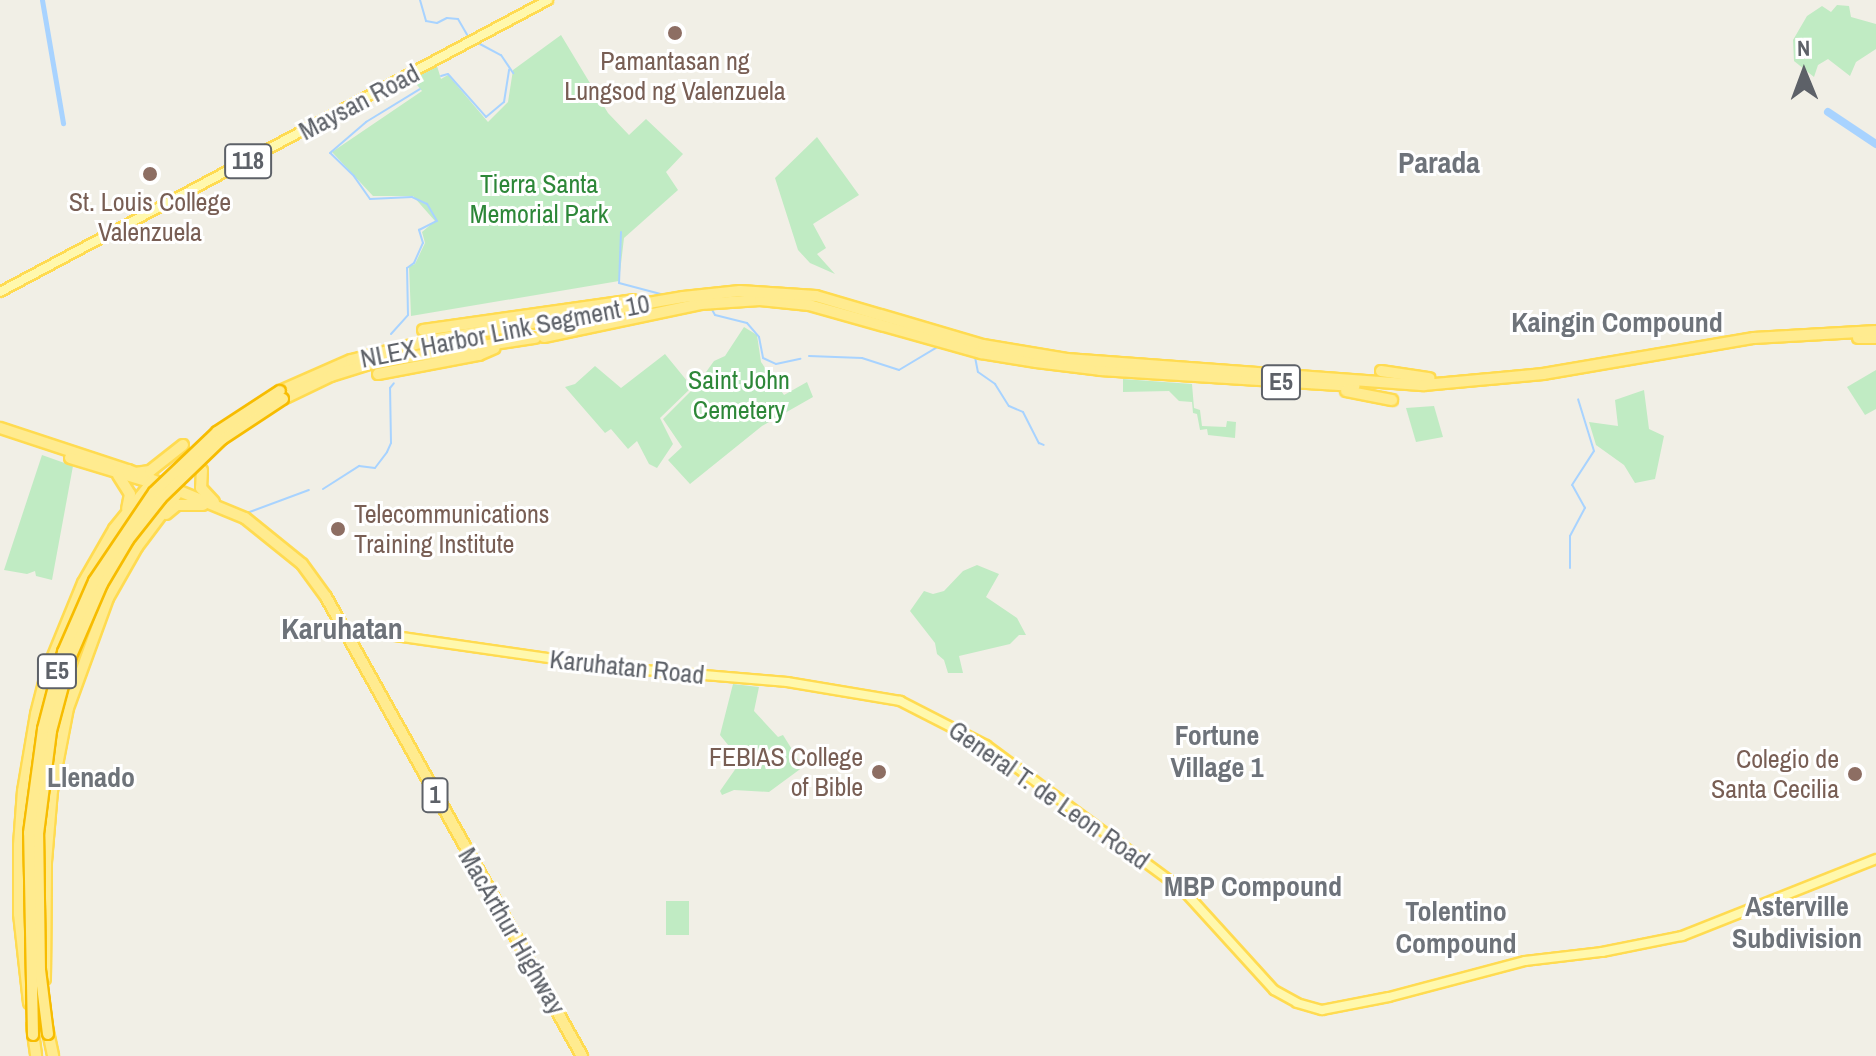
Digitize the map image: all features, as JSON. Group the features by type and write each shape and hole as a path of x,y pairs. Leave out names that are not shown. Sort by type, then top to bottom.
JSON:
{"highway":[{"path":"423,330 683,293 722,292"},
{"name":"NLEX Harbor Link Segment 10","path":"36,1056 28,861 34,780 55,678 94,581 122,534 154,492 217,432 302,379 392,354 722,292"},
{"name":"E5","path":"722,292 816,296 983,345 1100,362 1424,385 1543,374 1754,338 1876,331"},
{"name":"E5","path":"508,343 701,304 760,300 809,305 981,353 1036,362 1100,370 1297,383 1467,390 1544,381 1754,344 1876,338"},
{"path":"378,374 479,355 508,343"},
{"name":"NLEX Harbor Link Segment 10","path":"53,1056 48,1034 38,914 43,782 63,681 102,584 128,540 161,498 222,439 261,411 305,387 392,354 508,343"},
{"path":"1381,371 1451,379 1543,374"},
{"path":"1297,383 1392,400"},
{"name":"MacArthur Highway","path":"0,431 135,473 149,481"},
{"name":"MacArthur Highway","path":"0,431 118,475 149,481 218,507 237,517 299,566 342,629 582,1056"},
{"path":"135,473 150,471 183,445"},
{"path":"202,470 201,488 218,507"},
{"path":"118,475 130,494 128,510"},
{"path":"33,1035 19,914 19,845 30,748 47,671 62,629 83,583 114,529 149,481"},
{"path":"48,1034 46,862 55,766 68,708 92,637 137,547 179,491"},
{"path":"152,525 177,505 218,507"},
{"path":"128,510 146,507 152,515 152,525"}],"main road":[{"name":"Maysan Road","path":"0,292 548,0"},
{"name":"Karuhatan Road","path":"342,629 609,667 824,687 891,698 914,708"},
{"name":"General T. de Leon Road","path":"914,708 986,745 1165,877 1203,908 1274,990 1297,1003 1322,1010 1389,997 1525,961 1602,952 1682,936 1876,859"}],"green space":[{"path":"1837,5 1849,6 1851,17 1876,24 1876,49 1856,62 1850,76 1828,59 1818,65 1814,77 1794,61 1793,40 1807,16 1822,6 1831,12"},
{"name":"Tierra Santa Memorial Park","path":"561,35 608,113 629,135 646,119 683,154 666,172 678,190 624,238 619,281 411,316 409,266 415,264 425,243 422,232 435,221 413,196 373,196 332,152 422,91 412,79 437,66 441,79 448,75 488,122 508,102 513,70"},
{"path":"817,137 859,195 813,224 826,248 817,254 835,274 810,263 798,250 775,178"},
{"name":"Saint John Cemetery","path":"744,327 757,335 761,362 784,395 807,382 813,397 762,426 690,484 668,460 682,447 663,419 696,386 714,361 725,356"},
{"path":"665,354 692,387 660,418 673,444 657,468 649,464 637,441 628,449 611,429 605,433 565,387 575,384 595,366 621,388"},
{"path":"1876,370 1876,409 1865,415 1847,387"},
{"path":"1123,379 1192,384 1194,408 1200,410 1202,426 1226,427 1227,421 1236,422 1235,438 1208,435 1207,429 1200,430 1192,402 1179,401 1169,391 1123,392"},
{"path":"1644,390 1649,429 1664,436 1655,479 1635,483 1624,465 1596,445 1589,422 1618,426 1615,400"},
{"path":"1434,406 1443,437 1416,442 1406,408"},
{"path":"42,455 73,466 52,580 36,576 35,571 27,574 4,570"},
{"path":"977,565 999,574 986,597 1017,618 1026,635 1019,635 1010,644 959,656 963,673 948,673 944,660 937,654 935,643 910,611 924,591 933,594 944,591 963,571"},
{"path":"733,684 759,687 754,711 778,737 783,735 803,767 769,792 734,790 722,795 720,791 741,761 720,735"},
{"path":"666,901 689,901 689,935 666,935"}],"waterway":[{"path":"42,0 63,123"},
{"path":"420,0 426,21 437,23 447,18 458,19 469,38"},
{"path":"480,44 501,55 513,73"},
{"path":"441,76 448,74 486,117 504,102 509,69"},
{"path":"391,334 408,315 407,268 414,263 423,243 419,230 437,221 427,204 412,197 370,199 354,176 330,153 366,122 420,89"},
{"path":"1828,112 1876,144"},
{"path":"621,232 619,283 664,295"},
{"path":"710,306 715,315 747,323 759,337 763,358 776,364 800,359"},
{"path":"809,356 862,358 899,370 939,346"},
{"path":"975,357 978,372 995,384 1009,406 1023,412 1039,443 1044,445"},
{"path":"323,489 359,466 375,468 387,452 391,443 390,388 394,383"},
{"path":"1570,568 1570,536 1585,508 1572,485 1594,451 1578,399"},
{"path":"247,513 309,490"}],"place":[{"name":"Pamantasan ng Lungsod ng Valenzuela","path":"675,33"},
{"name":"St. Louis College Valenzuela","path":"150,174"},
{"name":"Telecommunications Training Institute","path":"338,529"},
{"name":"FEBIAS College of Bible","path":"879,772"},
{"name":"Colegio de Santa Cecilia","path":"1855,774"}],"district":[{"name":"Parada","path":"1439,162"},
{"name":"Kaingin Compound","path":"1617,322"},
{"name":"Karuhatan","path":"342,628"},
{"name":"Fortune Village 1","path":"1217,751"},
{"name":"Llenado","path":"91,777"},
{"name":"MBP Compound","path":"1253,886"},
{"name":"Asterville Subdivision","path":"1797,922"},
{"name":"Tolentino Compound","path":"1456,927"}]}
